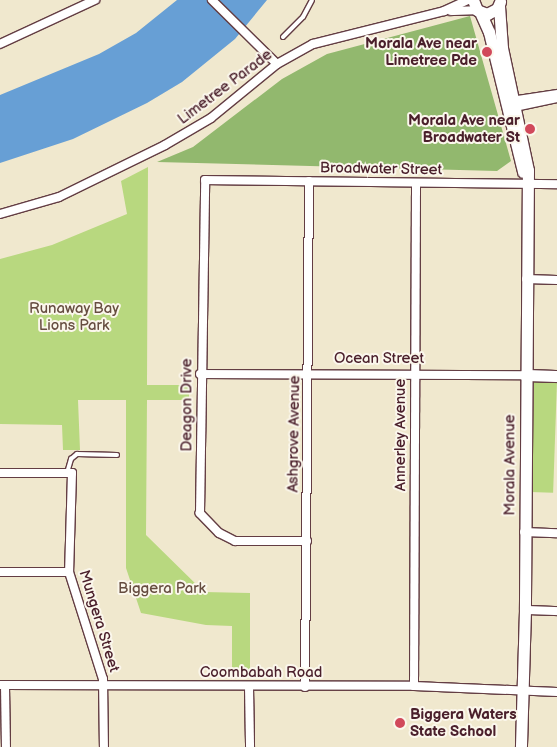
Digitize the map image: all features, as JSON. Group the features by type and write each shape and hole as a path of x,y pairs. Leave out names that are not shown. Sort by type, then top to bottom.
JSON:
{"main road":[{"path":"477,7 491,13 500,2"},
{"name":"Morala Avenue","path":"500,2 502,48 511,105"},
{"name":"Morala Avenue","path":"477,7 489,32 527,157 525,610 519,746"},
{"name":"Ocean Street","path":"526,376 557,376"}],"street":[{"path":"0,44 95,0"},
{"path":"212,0 277,64"},
{"name":"Limetree Parade","path":"444,11 468,0"},
{"name":"Limetree Parade","path":"0,214 60,197 165,146 211,118 277,64 313,44 444,11 477,7"},
{"path":"511,105 557,96"},
{"name":"Broadwater Street","path":"205,180 557,184"},
{"name":"Deagon Drive","path":"205,180 200,374 200,513 220,533 235,541 307,542"},
{"name":"Ashgrove Avenue","path":"305,687 309,374 309,181"},
{"name":"Annerley Avenue","path":"414,686 416,183"},
{"path":"526,279 557,280"},
{"name":"Ocean Street","path":"200,374 526,376"},
{"path":"0,473 69,473"},
{"name":"Mungera Street","path":"69,473 68,572 103,685 104,747"},
{"path":"524,532 557,533"},
{"path":"0,572 68,572"},
{"path":"525,610 557,611"},
{"path":"3,685 6,747"},
{"name":"Coombabah Road","path":"3,685 414,686 522,689 557,692"},
{"path":"249,687 250,747"}],"lane":[{"path":"283,37 304,17 312,0"},
{"path":"69,473 71,459 77,454 117,455"}],"green space":[{"path":"470,16 511,161 497,171 157,162 193,147 282,79 327,54"},
{"name":"Runaway Bay Lions Park","path":"148,167 147,385 189,385 189,400 147,400 146,535 204,592 250,593 250,674 232,674 232,626 206,625 141,613 126,568 126,400 78,400 80,450 63,450 62,425 0,424 0,259 52,245 127,214 121,181"},
{"path":"534,381 557,382 553,493 530,492"}],"water":[{"path":"177,0 267,0 235,39 182,82 147,103 73,139 0,163 0,95 99,54 136,33"}],"place":[{"name":"Morala Ave near Limetree Pde","path":"487,52"},
{"name":"Morala Ave near Broadwater St","path":"530,129"},
{"name":"Biggera Waters State School","path":"400,723"}],"park label":[{"name":"Biggera Park","path":"162,589"}]}
